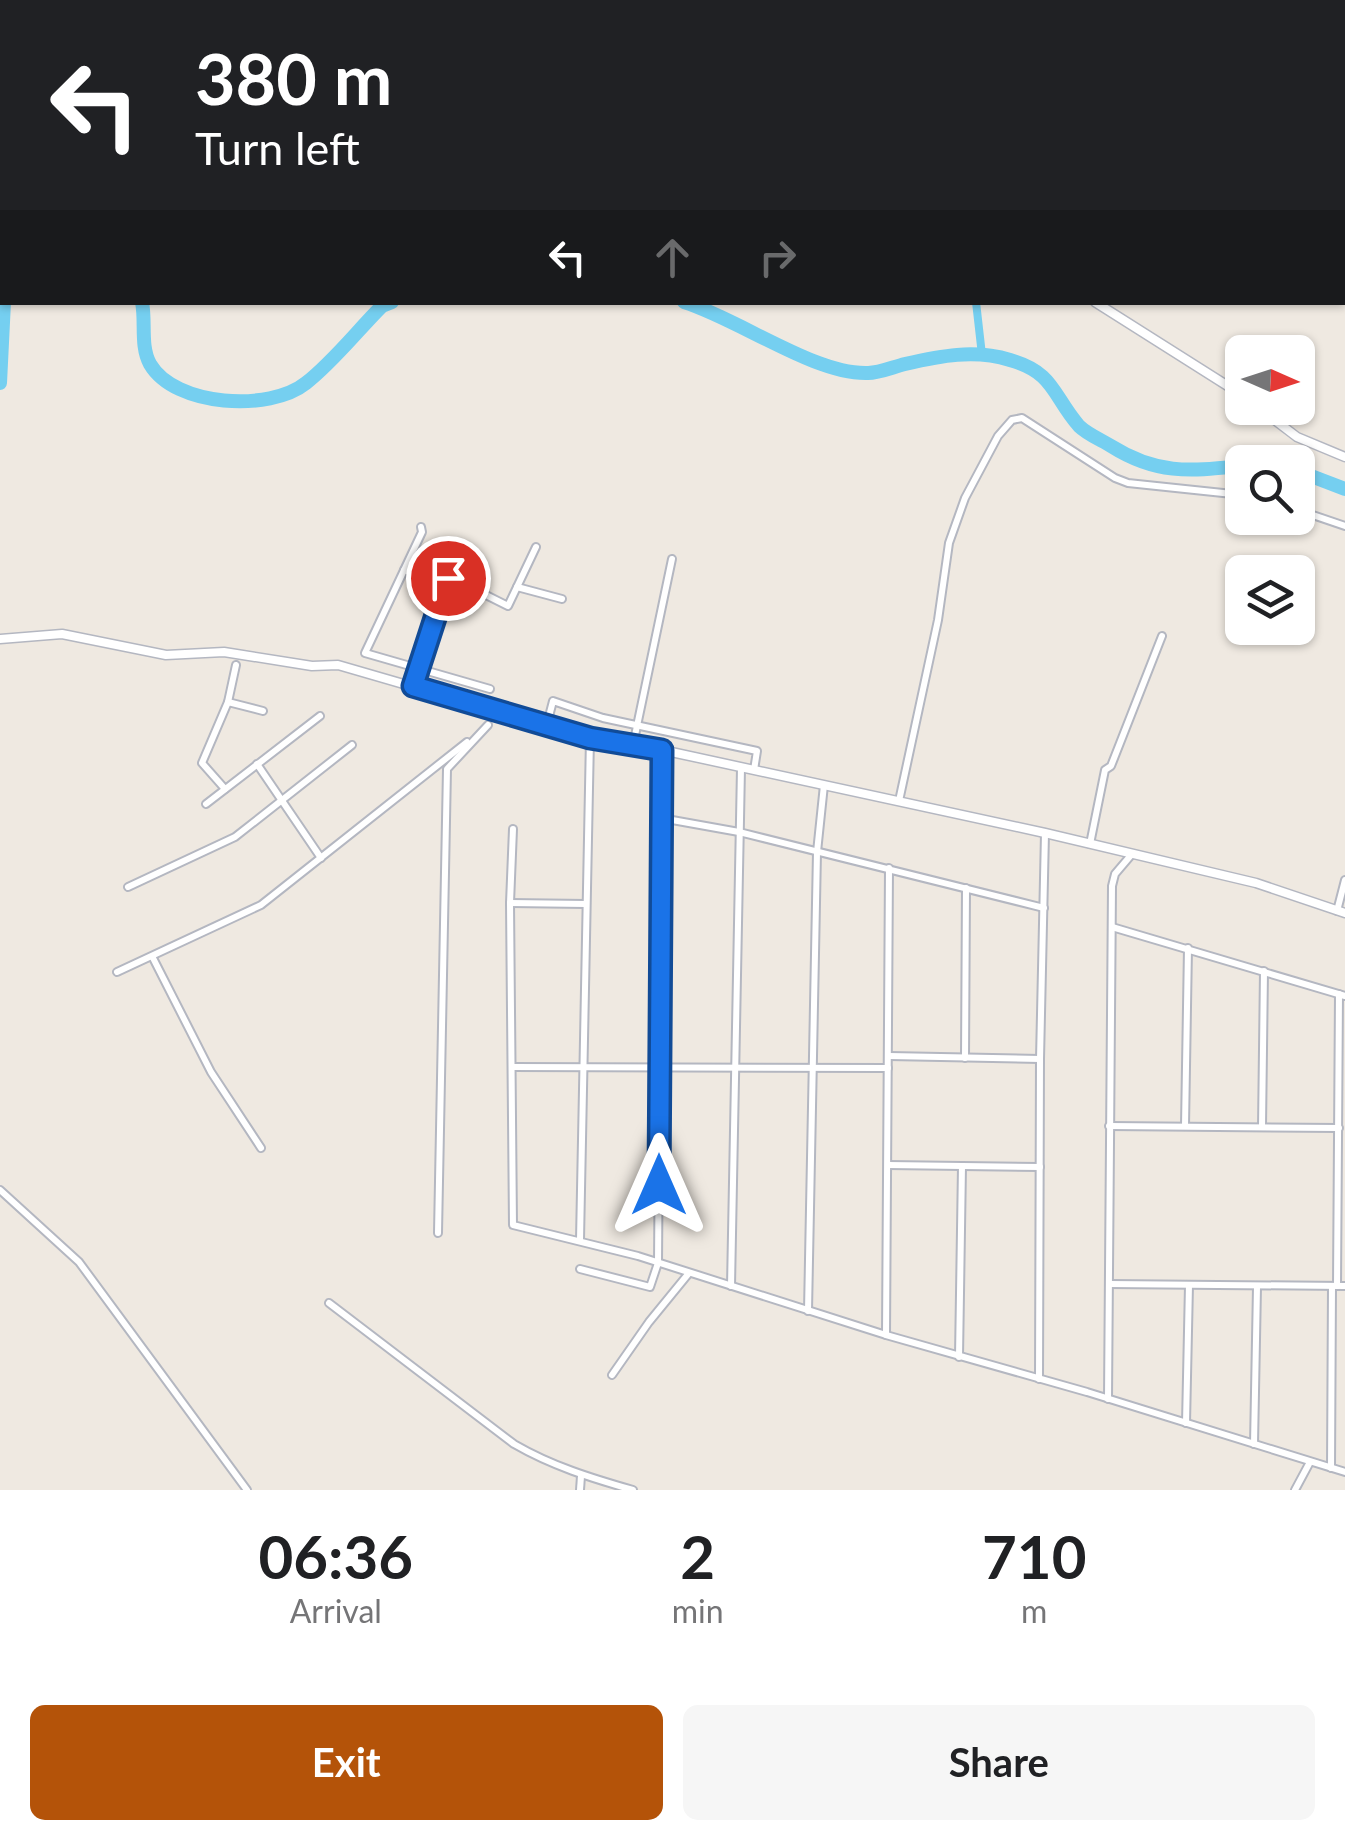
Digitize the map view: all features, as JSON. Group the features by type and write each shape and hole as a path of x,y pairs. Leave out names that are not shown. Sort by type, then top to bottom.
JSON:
{"street":[{"path":"1100,305 1225,385"},
{"path":"901,795 938,620 949,543 966,498 998,436 1012,420 1022,418 1095,467 1128,483 1225,492"},
{"path":"1282,425 1297,436 1345,457"},
{"path":"1315,516 1345,526"},
{"path":"421,527 365,653 490,689"},
{"path":"404,570 430,580 448,578 508,606 536,547"},
{"path":"632,745 672,559"},
{"path":"413,686 448,578"},
{"path":"518,586 562,600"},
{"path":"0,639 62,634 166,655 224,652 312,666 338,664 590,738 824,786 901,795 1256,883 1341,912 1345,880"},
{"path":"1090,842 1105,770 1112,766 1162,636"},
{"path":"225,789 202,763 228,702 236,665"},
{"path":"228,702 263,712"},
{"path":"547,724 554,702 636,726 757,751 754,770"},
{"path":"438,1233 446,769 500,710"},
{"path":"206,804 320,716"},
{"path":"117,972 261,905 488,725"},
{"path":"580,1240 590,738"},
{"path":"128,888 235,837 352,745"},
{"path":"580,1268 650,1288 658,1263 662,750"},
{"path":"257,764 321,858"},
{"path":"731,1286 741,768"},
{"path":"808,1311 816,852 824,786"},
{"path":"662,818 739,832 1044,908"},
{"path":"513,829 513,1225 658,1263 1345,1472"},
{"path":"1040,1379 1040,1059 1046,833"},
{"path":"1108,1399 1112,927 1115,874 1132,854"},
{"path":"886,1335 889,868"},
{"path":"965,1058 966,888"},
{"path":"510,903 586,904"},
{"path":"1112,927 1342,995 1331,1468"},
{"path":"1185,1126 1188,948"},
{"path":"153,958 211,1072 262,1148"},
{"path":"1262,1126 1264,971"},
{"path":"890,1056 1040,1059"},
{"path":"512,1066 888,1068"},
{"path":"1109,1126 1339,1128"},
{"path":"888,1165 1040,1167"},
{"path":"960,1357 962,1166"},
{"path":"0,1190 79,1262 247,1490"},
{"path":"612,1376 689,1273"},
{"path":"1109,1284 1338,1286"},
{"path":"1186,1423 1189,1286"},
{"path":"1254,1444 1257,1287"},
{"path":"329,1303 514,1444 581,1476 633,1490"},
{"path":"1295,1490 1310,1462"},
{"path":"580,1490 581,1476"}],"waterway":[{"path":"0,383 4,305"},
{"path":"142,305 144,342 150,364 162,378 180,389 224,401 270,398 306,383 384,305"},
{"path":"692,305 801,356 847,371 872,373 957,355 1010,360 1044,378 1082,429 1128,455 1174,469 1225,467"},
{"path":"976,305 982,355"},
{"path":"1315,478 1345,489"}],"route":[{"path":"448,578 413,686 590,738 662,750 659,1185"}]}
